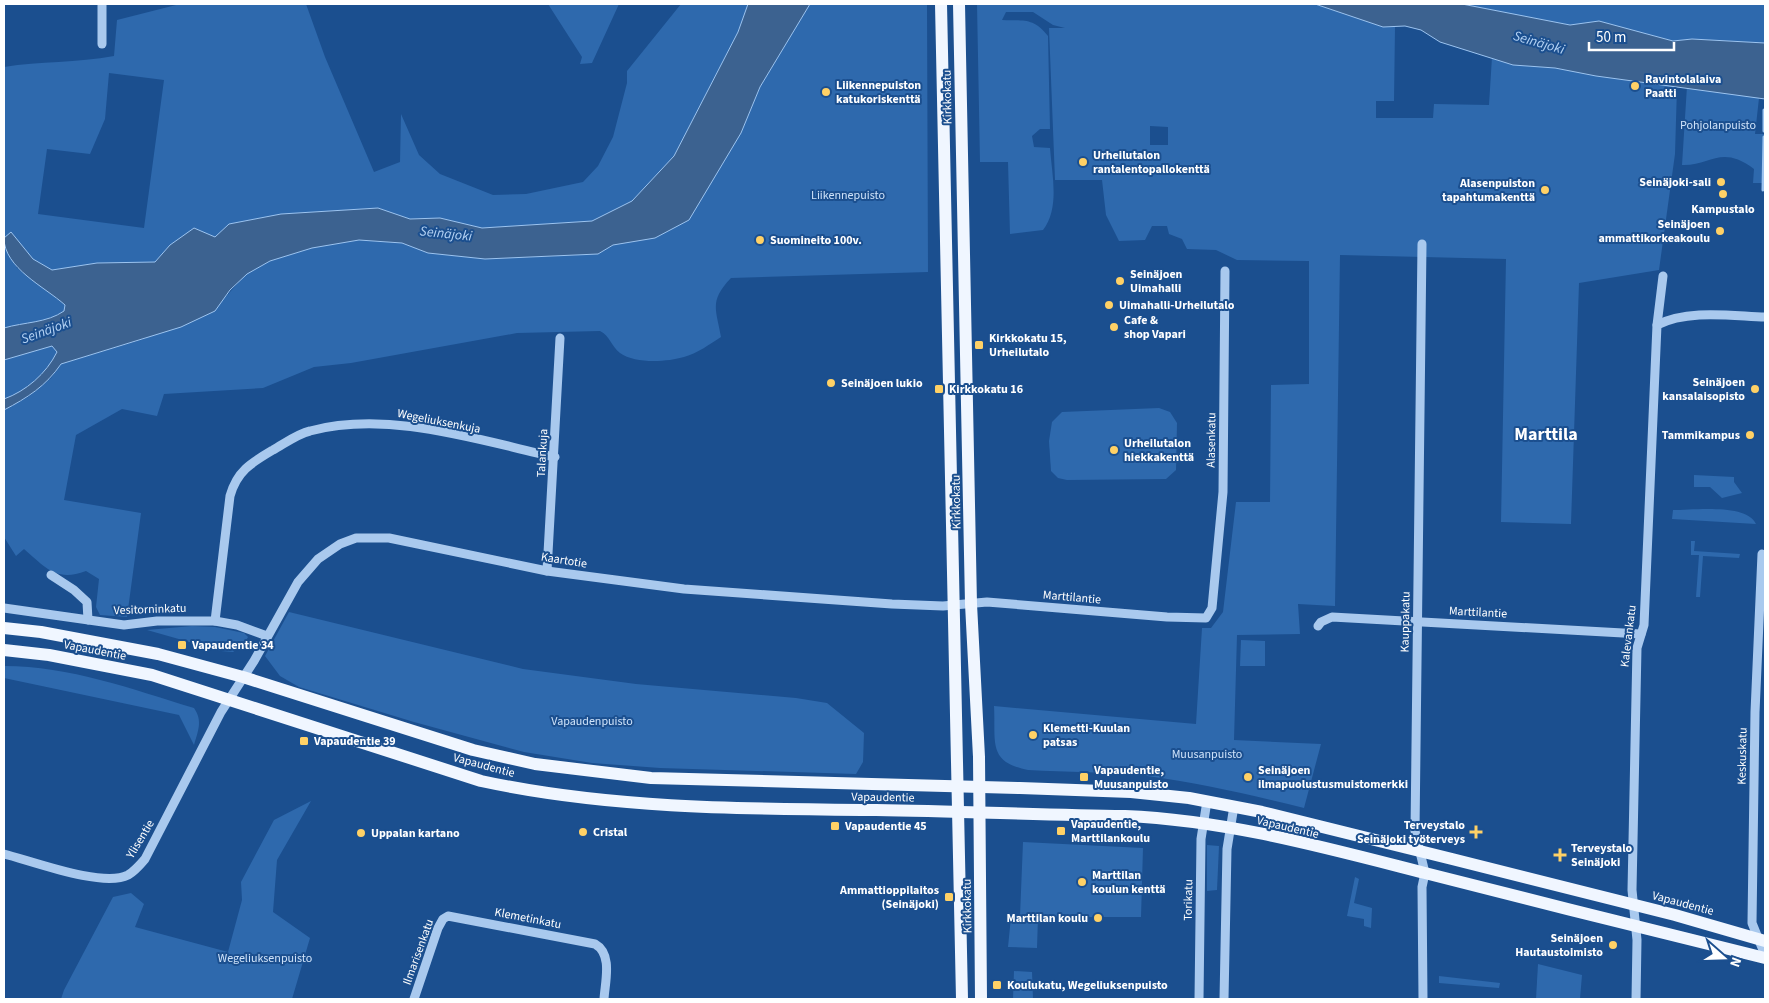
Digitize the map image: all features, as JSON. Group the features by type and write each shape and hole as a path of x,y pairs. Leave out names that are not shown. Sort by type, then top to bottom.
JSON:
{"main road":[{"name":"Kirkkokatu","path":"941,4 962,999"},
{"name":"Kirkkokatu","path":"959,4 971,604 979,787 981,999"},
{"name":"Vapaudentie","path":"4,628 97,641 158,654 243,677 473,750 544,765 661,778 1131,792 1207,801 1633,904 1762,940"},
{"name":"Vapaudentie","path":"4,650 49,655 152,674 481,781 533,792 646,804 745,809 1159,817 1204,823 1425,873 1765,957"}],"street":[{"path":"102,4 102,44"},
{"name":"Kauppakatu","path":"1422,244 1415,831 1425,873 1422,887 1422,999"},
{"name":"Alasenkatu","path":"1212,608 1223,492 1225,271"},
{"name":"Kalevankatu","path":"1636,999 1636,926 1633,904 1637,648 1644,625 1657,326 1663,276"},
{"path":"1657,326 1674,319 1703,316 1765,316"},
{"name":"Talankuja","path":"547,571 560,338"},
{"name":"Wegeliuksenkuja","path":"215,621 230,496 234,480 260,458 308,431 347,424 397,425 554,457"},
{"name":"Kaartotie","path":"243,677 298,582 318,559 340,544 356,538 389,538 547,571 684,589 837,601 953,605"},
{"name":"Keskuskatu","path":"1762,554 1752,923 1762,940 1765,957"},
{"path":"51,576 74,590 87,602 88,620"},
{"name":"Marttilantie","path":"953,605 986,602 1200,619 1206,618 1212,608"},
{"name":"Vesitorninkatu","path":"4,608 124,625 158,621 215,621 237,625 267,636"},
{"name":"Marttilantie","path":"1318,626 1321,622 1332,617 1641,634"},
{"name":"Ylisentie","path":"4,854 95,878 116,879 128,875 145,859 228,700 243,677"},
{"name":"Torikatu","path":"1199,999 1201,839 1207,801"},
{"path":"1224,999 1226,849 1234,806"},
{"name":"Klemetinkatu","path":"448,916 586,942 602,947 607,956 604,999"},
{"name":"Ilmarisenkatu","path":"414,999 438,928 443,919 448,916"}],"green space":[{"path":"180,4 306,4 325,57 374,172 400,162 401,114 419,155 440,174 493,195 526,194 583,182 598,166 613,137 627,83 627,71 681,4 748,4 738,32 674,156 632,201 592,221 482,228 440,218 410,219 378,208 281,214 229,224 215,237 170,245 155,262 97,263 52,270 33,259 11,232 4,238 4,67 114,56 117,20","holes":["109,73 164,80 144,228 38,214 47,149 90,154 105,119"]},
{"path":"548,4 619,4 592,63 580,64 582,57"},
{"name":"Liikennepuisto","path":"810,4 927,4 928,272 731,278 719,293 717,299 716,312 721,337 694,353 669,360 651,361 626,357 600,331 517,333 351,363 314,367 263,388 164,394 157,416 122,409 76,435 64,500 141,513 127,617 100,615 96,607 99,579 86,571 67,575 59,574 45,567 24,549 16,556 4,537 4,410 28,397 51,378 61,364 144,339 222,301 246,274 270,261 312,248 359,240 402,243 429,253 484,259 598,254 613,245 655,238 741,133 760,87"},
{"name":"Muusanpuisto","path":"977,4 1315,4 1383,27 1395,27 1394,101 1376,101 1376,118 1433,118 1434,104 1489,105 1492,57 1513,65 1555,68 1596,76 1677,87 1675,154 1659,270 1579,283 1571,524 1501,522 1506,259 1340,255 1335,606 1298,604 1300,634 1237,635 1234,740 1321,744 1304,808 1187,782 1147,776 1028,770 1015,766 1006,762 996,749 994,706 1196,724 1202,628 1211,628 1223,612 1236,502 1270,502 1271,385 1309,384 1309,261 1237,260 1216,250 1187,249 1182,239 1169,234 1167,226 1152,226 1145,240 1119,241 1106,215 1102,180 1055,180 1049,28 1065,28 1053,25 1033,12 1006,12 1002,20 1027,21 1043,30 1048,36 1050,129 1040,129 1032,136 1034,147 1050,148 1054,191 1052,212 1043,230 1010,234 1008,162 980,162","holes":["1150,126 1168,127 1168,145 1150,145"]},
{"path":"1462,4 1765,4 1765,43 1692,39 1673,41 1599,21 1570,25"},
{"name":"Pohjolanpuisto","path":"1687,86 1759,98 1755,134 1765,134 1765,183 1753,183 1754,169 1733,158 1716,158 1701,163 1682,165"},
{"path":"4,244 17,268 65,305 64,311 43,320 4,328"},
{"path":"52,346 57,352 47,368 35,381 4,399 4,360"},
{"name":"Urheilutalon hiekkakenttä","path":"1159,408 1170,412 1177,423 1176,470 1166,479 1067,480 1058,478 1051,471 1049,441 1052,422 1062,412"},
{"path":"1694,475 1734,477 1734,482 1742,493 1722,498 1710,487 1694,487"},
{"path":"1673,510 1731,510 1751,517 1756,524 1672,519"},
{"path":"1691,541 1695,541 1694,551 1740,554 1739,558 1703,556 1700,597 1696,597 1699,555 1691,555"},
{"name":"Vapaudenpuisto","path":"289,612 523,669 636,684 796,698 827,703 864,733 863,762 856,774 660,768 592,763 524,752 414,722 299,687 280,676 265,656"},
{"path":"192,626 215,627 244,633 248,637 244,644 233,652 221,651 147,630"},
{"path":"1241,640 1265,641 1265,666 1240,666"},
{"path":"4,666 29,667 77,674 124,686 194,708 199,722 194,745 179,715 4,678"},
{"name":"Wegeliuksenpuisto","path":"311,801 277,860 273,912 310,938 292,999 61,999 113,897 131,893 144,904 135,927 228,952 242,900 241,882 274,820"},
{"name":"Marttilan koulun kenttä","path":"1023,842 1143,848 1141,917 1038,917 1037,948 1008,947 1011,917 1020,916"},
{"path":"1207,845 1219,846 1217,890 1207,891"},
{"path":"1355,877 1359,879 1354,903 1372,908 1371,928 1364,926 1364,919 1347,916"},
{"path":"1538,964 1582,975 1580,999 1536,999"},
{"path":"1014,971 1032,972 1033,999 1013,999"},
{"path":"1439,976 1500,983 1499,988 1439,983"}],"water":[{"name":"Seinäjoki","path":"748,4 810,4 760,87 741,133 689,220 655,238 613,245 598,254 485,259 428,253 402,243 359,240 312,248 270,261 247,274 230,290 215,311 181,327 61,364 36,391 4,410 4,399 35,381 47,368 57,352 52,346 4,360 4,328 50,318 64,311 65,305 27,276 11,259 6,249 4,238 11,232 33,259 52,270 97,263 155,262 170,245 194,228 215,237 229,224 281,214 378,208 410,219 440,218 482,228 592,221 632,201 674,156 738,32"},
{"name":"Seinäjoki","path":"1315,4 1462,4 1570,25 1599,21 1673,41 1692,39 1765,43 1765,99 1596,76 1555,68 1513,65 1440,42 1421,30 1405,26 1383,27"}],"waterway":[{"path":"1764,110 1764,131"},
{"path":"1763,190 1764,137"}],"place":[{"name":"Ravintolalaiva Paatti","path":"1635,86"},
{"name":"Liikennepuiston katukoriskenttä","path":"826,92"},
{"name":"Urheilutalon rantalentopallokenttä","path":"1083,162"},
{"name":"Seinäjoki-sali","path":"1721,182"},
{"name":"Alasenpuiston tapahtumakenttä","path":"1545,190"},
{"name":"Kampustalo","path":"1723,194"},
{"name":"Seinäjoen ammattikorkeakoulu","path":"1720,231"},
{"name":"Suomineito 100v.","path":"760,240"},
{"name":"Seinäjoen Uimahalli","path":"1120,281"},
{"name":"Uimahalli-Urheilutalo","path":"1109,305"},
{"name":"Cafe & shop Vapari","path":"1114,327"},
{"name":"Kirkkokatu 15, Urheilutalo","path":"979,345"},
{"name":"Seinäjoen lukio","path":"831,383"},
{"name":"Kirkkokatu 16","path":"939,389"},
{"name":"Seinäjoen kansalaisopisto","path":"1755,389"},
{"name":"Tammikampus","path":"1750,435"},
{"name":"Urheilutalon hiekkakenttä","path":"1114,450"},
{"name":"Vapaudentie 34","path":"182,645"},
{"name":"Klemetti-Kuulan patsas","path":"1033,735"},
{"name":"Vapaudentie 39","path":"304,741"},
{"name":"Vapaudentie, Muusanpuisto","path":"1084,777"},
{"name":"Seinäjoen ilmapuolustusmuistomerkki","path":"1248,777"},
{"name":"Vapaudentie 45","path":"835,826"},
{"name":"Vapaudentie, Marttilankoulu","path":"1061,831"},
{"name":"Cristal","path":"583,832"},
{"name":"Terveystalo Seinäjoki työterveys","path":"1476,832"},
{"name":"Uppalan kartano","path":"361,833"},
{"name":"Terveystalo Seinäjoki","path":"1560,855"},
{"name":"Marttilan koulun kenttä","path":"1082,882"},
{"name":"Ammattioppilaitos (Seinäjoki)","path":"949,897"},
{"name":"Marttilan koulu","path":"1098,918"},
{"name":"Seinäjoen Hautaustoimisto","path":"1613,945"},
{"name":"Koulukatu, Wegeliuksenpuisto","path":"997,985"}],"district":[{"name":"Marttila","path":"1546,434"}]}
